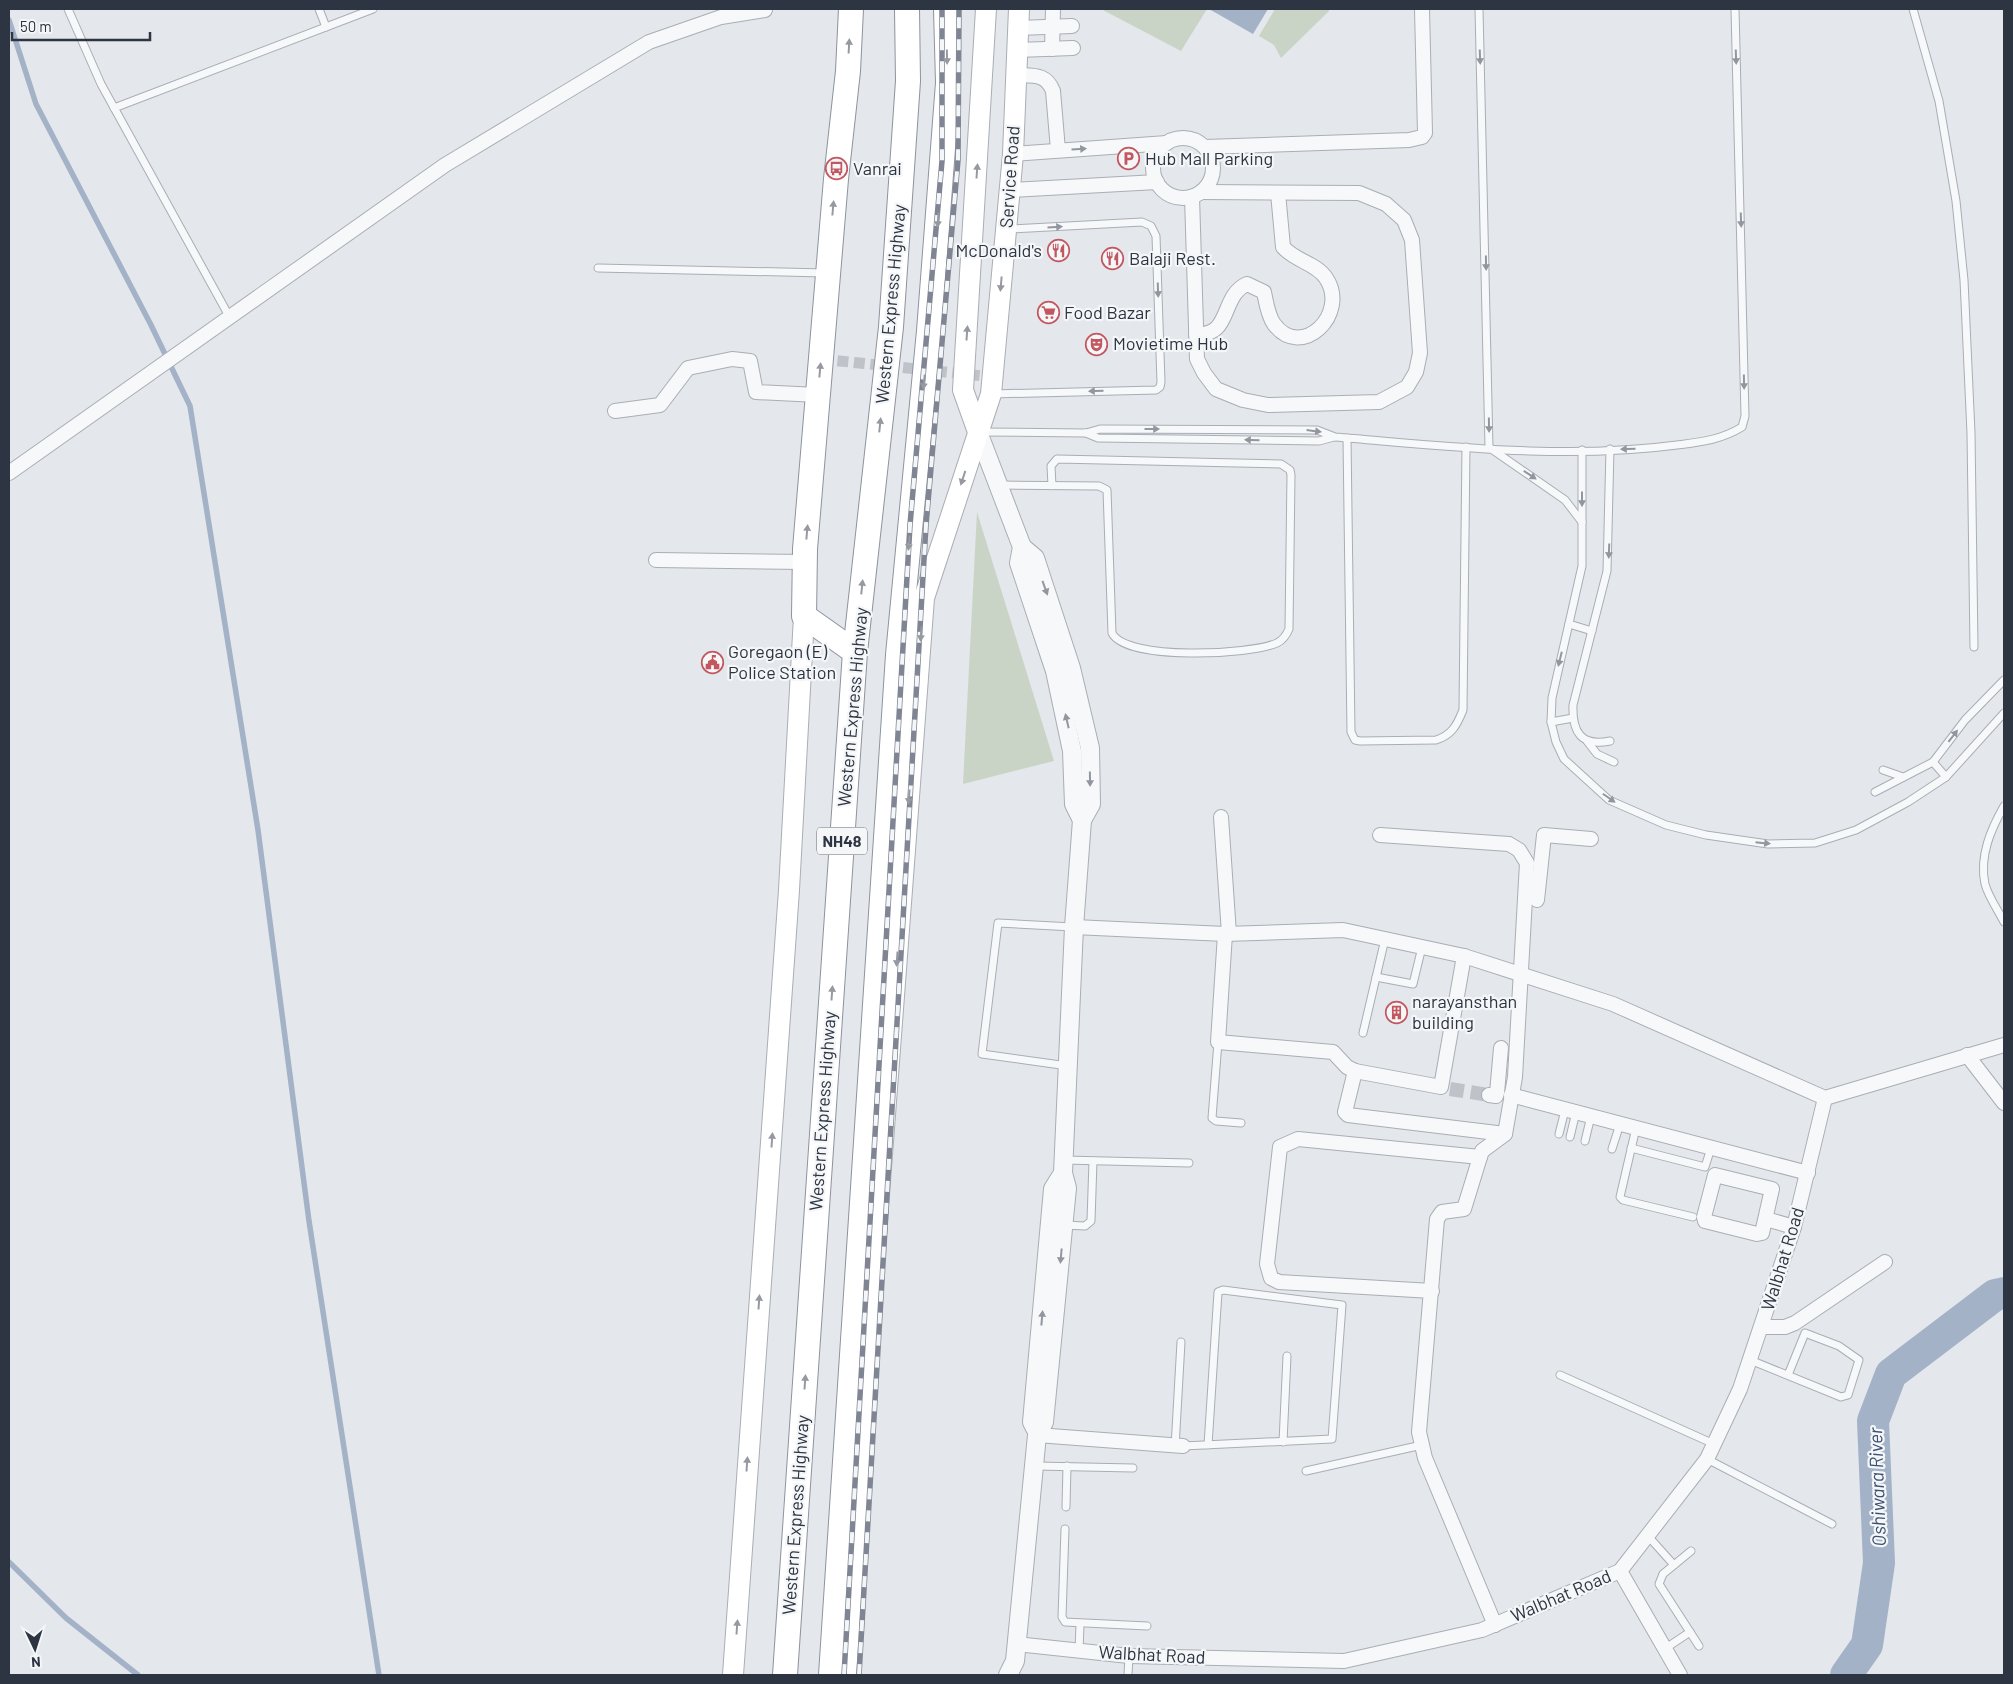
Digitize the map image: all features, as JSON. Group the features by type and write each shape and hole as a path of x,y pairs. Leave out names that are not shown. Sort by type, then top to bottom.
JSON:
{"highway":[{"path":"851,9 848,71 828,274 805,562 804,616 855,652"},
{"name":"Western Express Highway","path":"785,1675 855,652 891,327 908,81 907,9"},
{"name":"NH48","path":"831,1675 898,655 930,331 948,83 946,9"}],"main road":[{"path":"978,432 964,390 986,9"},
{"name":"Service Road","path":"846,1675 924,598 991,394 1013,154 1019,18"},
{"path":"733,1675 790,890 804,616"}],"street":[{"path":"1052,49 1051,27 1053,9"},
{"path":"1205,147 1409,140 1422,137 1425,133 1422,9"},
{"path":"9,473 445,165 650,42 722,17 765,10"},
{"path":"1019,18 1051,27 1072,26"},
{"path":"1017,50 1072,48"},
{"path":"1016,75 1039,75 1050,82 1054,91 1058,150"},
{"path":"1013,154 1167,142 1187,138 1197,141 1205,147 1211,156 1213,175 1197,194 1197,359 1204,373 1216,389 1244,400 1268,404 1379,402 1407,387 1416,372 1420,353 1412,240 1404,220 1386,204 1359,193 1278,192 1197,194 1172,196 1157,182 1154,175 1155,158 1167,142"},
{"path":"1010,190 1157,182"},
{"path":"1196,334 1206,335 1216,330 1235,292 1248,284 1264,292 1275,326 1286,334 1297,337 1308,336 1319,330 1329,318 1333,303 1333,290 1326,277 1317,268 1283,247 1278,192"},
{"path":"615,411 660,405 688,368 732,359 750,361 756,392 818,395"},
{"path":"978,432 1022,547 1035,558 1063,669 1090,748 1091,804 1082,820 1074,927 1063,1166 1067,1188 1064,1225 1032,1422 1038,1435 1036,1466 1016,1664"},
{"path":"656,560 805,562"},
{"path":"1063,669 1072,751 1074,804 1082,820"},
{"path":"1072,751 1090,748"},
{"path":"1221,816 1227,934 1218,1042 1333,1052 1347,1067 1355,1071 1446,1088 1464,956"},
{"path":"1380,835 1509,844 1519,850 1525,858 1533,876 1537,900"},
{"path":"1495,1624 1425,1458 1419,1432 1437,1219 1442,1212 1464,1210 1482,1151 1505,1134 1515,1077 1521,973 1533,876 1544,835 1591,839"},
{"path":"1074,927 1227,934 1343,930 1464,956 1613,1004 1825,1098 2004,1045"},
{"path":"1489,1095 1497,1095 1501,1048"},
{"path":"1967,1056 2004,1103"},
{"path":"1355,1071 1346,1114 1505,1134"},
{"path":"1499,1074 1515,1077"},
{"path":"1512,1095 1808,1174"},
{"name":"Walbhat Road","path":"1016,1664 1079,1651 1129,1656 1344,1661 1482,1630 1620,1571 1707,1459 1714,1444 1762,1327 1794,1227 1825,1098"},
{"path":"1432,1291 1279,1282 1271,1278 1267,1264 1280,1148 1298,1139 1480,1157"},
{"path":"1046,1342 1053,1189 1063,1166"},
{"path":"1715,1175 1772,1189 1766,1220 1763,1231 1759,1234 1705,1221 1704,1216 1715,1175"},
{"path":"1766,1220 1794,1227"},
{"path":"1762,1327 1784,1327 1795,1323 1885,1262"},
{"path":"1038,1435 1179,1446"},
{"path":"1620,1571 1680,1675"}],"lane":[{"path":"68,9 114,108 229,316"},
{"path":"319,9 326,27"},
{"path":"114,108 373,9"},
{"path":"1478,9 1490,448"},
{"path":"978,432 1086,433 1100,428 1317,430 1347,438 1466,447 1582,450 1654,448 1715,440 1730,435 1742,427 1745,416 1735,9"},
{"path":"1913,9 1940,101 1956,201 1964,280 1971,433 1974,647"},
{"path":"991,394 1156,390 1160,387 1161,382 1156,236 1151,226 1142,222 1006,229"},
{"path":"598,268 828,274"},
{"path":"1086,433 1098,438 1309,441 1319,441 1335,436"},
{"path":"1347,438 1351,732 1355,740 1360,742 1436,740 1445,737 1457,724 1463,710 1466,447"},
{"path":"1490,448 1565,500 1582,523"},
{"path":"1610,449 1609,556 1604,588 1573,704 1573,718 1575,728 1597,754 1614,762"},
{"path":"1582,450 1582,566 1552,698 1551,722 1556,742 1564,759 1609,800 1666,826 1706,836 1768,844 1815,842 1856,830 1908,802 1946,778 2004,713"},
{"path":"999,485 1052,486 1099,486 1107,490 1112,633 1120,643 1161,652 1215,653 1276,644 1286,636 1289,629 1291,475 1286,467 1281,464 1057,459 1051,466 1052,486"},
{"path":"1569,624 1592,630"},
{"path":"1875,792 1933,762 1965,720 2004,680"},
{"path":"1551,722 1573,718"},
{"path":"1586,741 1598,743 1610,741"},
{"path":"1933,762 1946,778"},
{"path":"1883,770 1903,777"},
{"path":"2004,806 1988,835 1984,873 1985,885 2004,922"},
{"path":"1068,1066 982,1054 998,923 1074,927"},
{"path":"1363,1033 1385,939"},
{"path":"1376,977 1413,984 1422,947"},
{"path":"1218,1042 1212,1118 1216,1121 1241,1123"},
{"path":"1559,1134 1570,1111"},
{"path":"1570,1111 1570,1137"},
{"path":"1585,1141 1591,1116"},
{"path":"1612,1149 1620,1124"},
{"path":"1636,1128 1619,1193 1621,1198 1693,1217"},
{"path":"1631,1148 1705,1167 1711,1148"},
{"path":"1064,1225 1085,1226 1091,1221 1093,1160"},
{"path":"1063,1166 1093,1160 1188,1163"},
{"path":"1181,1342 1179,1446 1329,1440 1333,1437 1342,1305 1223,1290 1218,1292 1208,1444"},
{"path":"1750,1360 1842,1398 1848,1395 1860,1360 1839,1346 1805,1334 1788,1375"},
{"path":"1283,1442 1287,1356"},
{"path":"1560,1375 1714,1444"},
{"path":"1306,1471 1422,1445"},
{"path":"1707,1459 1832,1524"},
{"path":"1036,1466 1133,1468"},
{"path":"1066,1507 1067,1466"},
{"path":"1065,1529 1062,1617 1065,1622 1147,1626"},
{"path":"1648,1536 1674,1565"},
{"path":"1691,1551 1660,1578 1659,1584 1699,1646"},
{"path":"1079,1651 1080,1624"},
{"path":"1666,1648 1690,1632"},
{"path":"1128,1675 1129,1656"}],"green space":[{"path":"1101,9 1207,9 1181,51"},
{"path":"1275,9 1329,9 1329,11 1281,58 1274,45 1259,36"},
{"path":"977,512 1054,761 963,784"}],"water":[{"path":"1209,9 1268,9 1253,34"}],"waterway":[{"path":"9,20 36,104 151,325 190,406 258,830 309,1221 379,1675"},
{"name":"Oshiwara River","path":"1846,1675 1867,1645 1879,1563 1873,1421 1891,1374 1995,1295 2004,1293"},
{"path":"9,1562 66,1618 138,1675"}],"tunnel":[{"path":"821,359 993,377"},
{"path":"1450,1089 1489,1095"}],"railway":[{"path":"844,1675 910,525 942,161 942,9"},
{"path":"859,1675 926,525 958,160 959,9"}],"place":[{"name":"Hub Mall Parking","path":"1129,159"},
{"name":"Vanrai","path":"837,169"},
{"name":"McDonald's","path":"1058,251"},
{"name":"Balaji Rest.","path":"1113,259"},
{"name":"Food Bazar","path":"1048,313"},
{"name":"Movietime Hub","path":"1097,344"},
{"name":"Goregaon (E) Police Station","path":"712,662"},
{"name":"narayansthan building","path":"1396,1012"}]}
